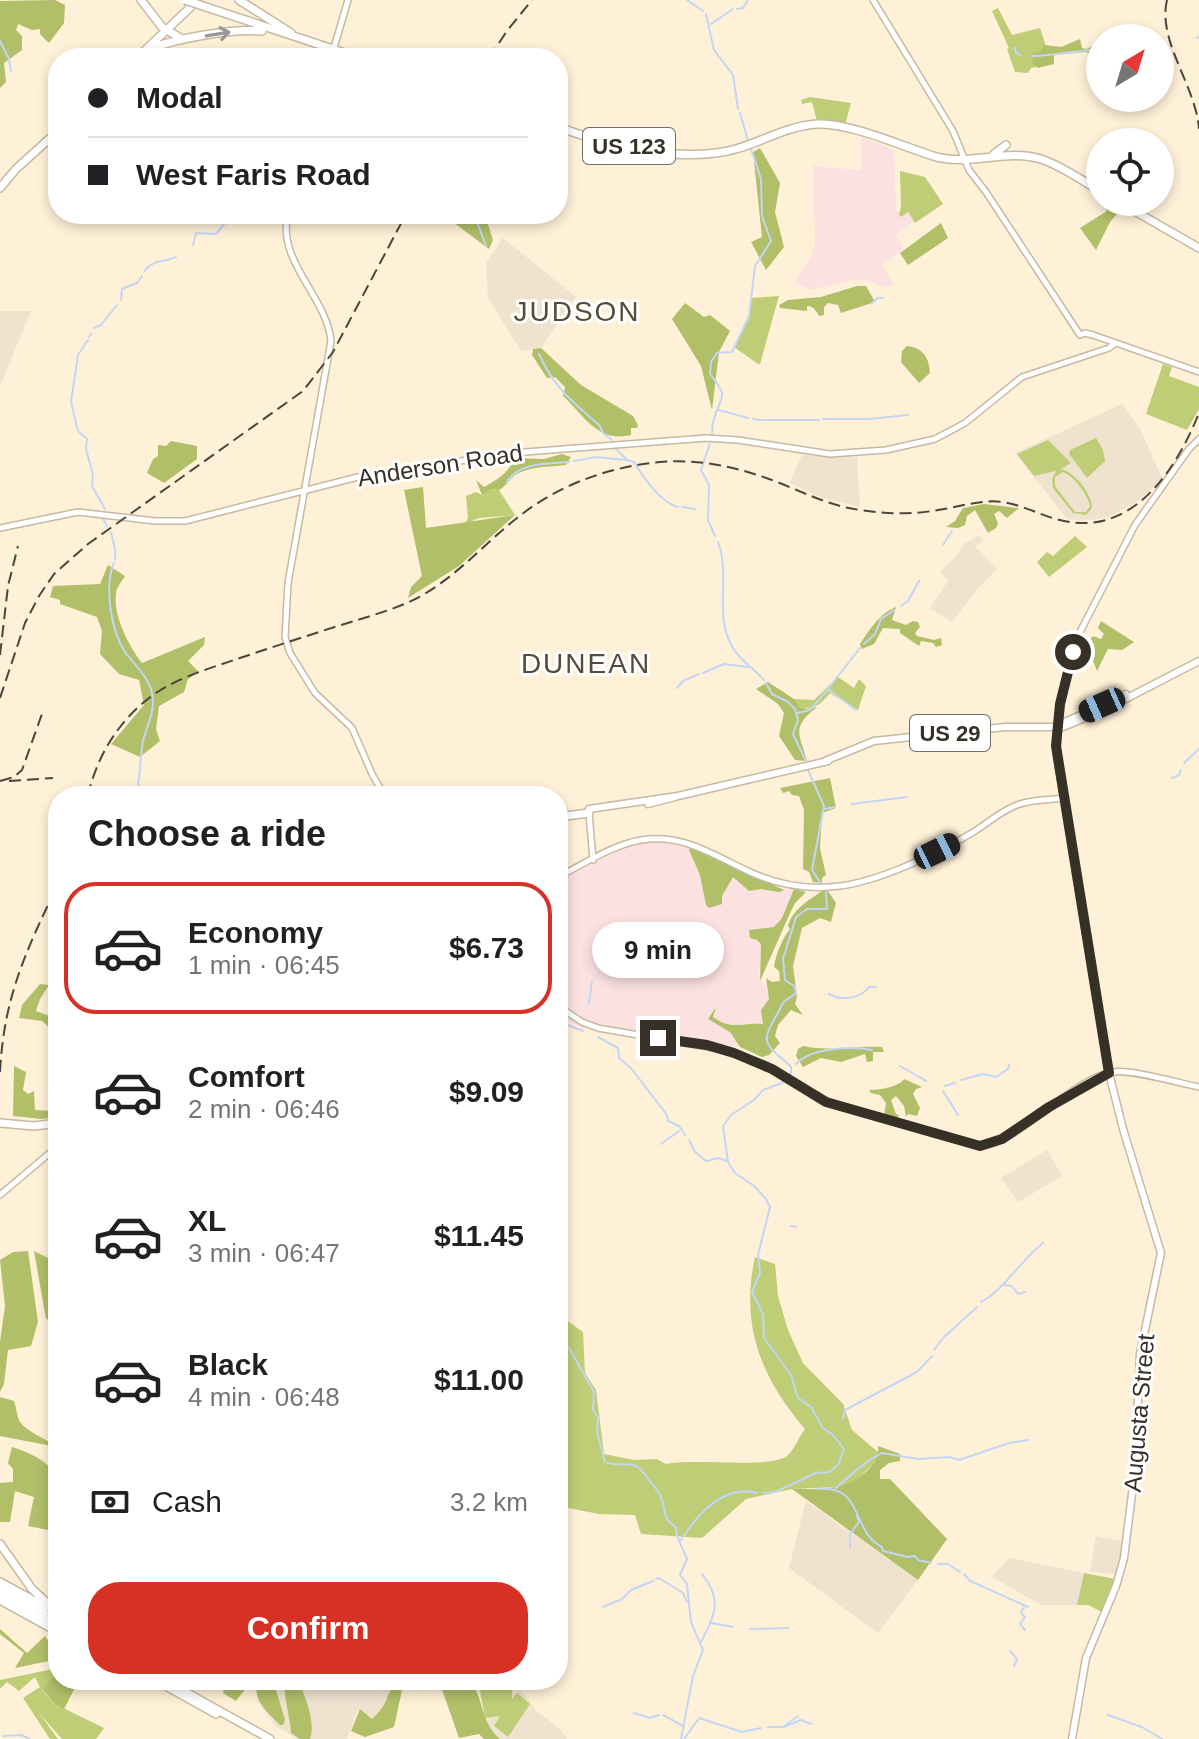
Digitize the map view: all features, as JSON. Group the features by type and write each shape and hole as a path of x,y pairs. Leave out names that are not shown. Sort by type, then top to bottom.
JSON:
{"highway":[{"path":"141,0 166,30 178,38 189,39"},
{"path":"185,0 293,35 322,48"},
{"path":"147,48 196,0 207,6"},
{"path":"238,0 293,35"},
{"path":"153,48 251,30 293,35"},
{"name":"US 123","path":"568,130 593,138 691,156 728,151 786,129 826,124 929,153 983,159 1012,156 1043,159 1086,182"},
{"path":"0,188 48,141"},
{"path":"994,154 1006,145"},
{"name":"US 123","path":"965,158 1017,151 1042,156 1086,181"},
{"path":"972,170 973,164 983,159"},
{"path":"1144,216 1199,246"},
{"path":"1149,216 1199,246"},
{"path":"568,814 589,811"},
{"path":"0,1121 48,1122"},
{"path":"0,1544 32,1589 48,1604"},
{"path":"0,1588 48,1610"},
{"path":"0,1588 48,1619"},
{"path":"0,1603 48,1624"},
{"path":"171,1690 260,1739"},
{"path":"183,1690 270,1739"}],"main road":[{"path":"334,48 348,0"},
{"path":"873,0 947,122 977,180"},
{"path":"965,158 968,168 1080,335 1085,333 1199,372"},
{"path":"286,224 288,243 307,287 327,322 331,341 288,583 284,632 289,649 319,698 352,728 378,786"},
{"name":"Anderson Road","path":"0,528 78,512 155,521 185,521 362,476 512,453 698,438 747,441 830,454 886,450 935,439 965,423 1020,379 1109,348 1115,343"},
{"name":"Augusta Street","path":"1072,1739 1085,1661 1116,1586 1124,1558 1135,1470 1140,1354 1161,1253 1122,1127 1109,1073 1056,746 1057,726 1066,676 1080,632 1135,525 1199,441"},
{"name":"US 29","path":"825,761 860,745 879,741 1005,727 1063,727 1108,708 1199,659"},
{"path":"851,741 860,745"},
{"name":"US 29","path":"589,811 678,796 837,759 879,741"},
{"path":"568,872 640,840 670,839 707,849 769,880 806,887 837,886 888,873 966,837 1017,805 1065,798"},
{"path":"589,811 593,860"},
{"path":"568,1013 598,1028 725,1050 761,1064 836,1106 980,1146 1002,1139 1049,1107 1109,1073 1122,1071 1199,1087"},
{"path":"725,1050 731,1045"},
{"path":"0,1195 48,1154"}],"shaded area":[{"path":"862,137 894,150 896,210 901,216 908,212 914,221 896,235 904,249 882,265 894,285 886,287 866,280 852,280 810,290 794,282 810,260 815,244 813,166 859,170 862,167"},
{"path":"503,238 576,297 541,348 521,351 488,298 486,263"},
{"path":"0,311 31,311 1,384 0,384"},
{"path":"1122,404 1140,429 1162,478 1141,499 1109,517 1083,521 1067,519 1015,453"},
{"path":"802,455 857,457 860,507 823,498 790,483"},
{"path":"979,535 983,541 975,547 997,569 952,622 930,608 948,581 940,571 955,558 964,544"},
{"path":"667,840 691,846 784,890 794,889 782,918 774,928 754,937 761,944 759,979 765,984 769,999 763,1025 747,1023 730,1026 713,1017 716,1007 708,1019 730,1032 740,1047 644,1034 602,1024 583,1029 568,1021 568,876 631,844"},
{"path":"1047,1150 1062,1176 1018,1202 1001,1178"},
{"path":"806,1501 918,1580 878,1633 789,1568"},
{"path":"1096,1536 1124,1541 1118,1575 1090,1571"},
{"path":"1009,1558 1084,1573 1077,1605 1041,1605 992,1577"},
{"path":"391,1690 372,1719 360,1709 357,1712 347,1739 298,1739 275,1726 258,1701 256,1692"},
{"path":"477,1690 521,1690 537,1711 561,1730 567,1739 500,1739 487,1728"}],"green space":[{"path":"55,0 65,5 64,23 49,43 40,34 40,29 32,30 18,24 16,30 22,36 22,50 4,63 6,82 0,88 0,1"},
{"path":"998,8 1012,35 1040,28 1052,64 1031,68 1028,73 1015,72 1009,48 992,11"},
{"path":"1080,39 1086,52 1054,55 1054,64 1038,68 1032,63 1034,53 1040,52 1045,45 1061,47"},
{"path":"810,97 851,103 845,125 817,121 812,102 802,104 801,100"},
{"path":"760,148 780,183 775,212 784,247 766,270 751,242 762,237 753,152"},
{"path":"900,171 925,177 943,204 915,223 908,212 901,217"},
{"path":"1099,216 1115,216 1096,250 1080,228"},
{"path":"941,223 948,238 908,265 900,253"},
{"path":"455,224 488,224 493,240 489,249"},
{"path":"866,286 875,302 841,313 838,305 828,303 824,307 824,315 819,316 811,306 807,306 807,311 780,308 779,305 788,300 821,297"},
{"path":"779,296 758,364 734,347 749,314 752,298"},
{"path":"685,303 704,317 710,315 730,331 719,352 712,410 701,366 672,319"},
{"path":"907,346 921,351 928,363 930,373 919,383 901,362 902,351"},
{"path":"541,348 581,385 633,416 638,425 631,428 631,435 609,435 592,426 563,396 565,387 555,377 547,378 532,355 533,349"},
{"path":"1163,364 1172,367 1169,376 1199,387 1199,409 1187,430 1146,414"},
{"path":"1096,438 1105,461 1087,478 1069,454 1070,450"},
{"path":"1048,440 1071,463 1061,469 1082,484 1092,508 1086,515 1073,513 1053,488 1052,479 1056,471 1034,476 1017,454","holes":["1063,472 1086,497 1090,506 1086,512 1075,512 1055,486 1055,477"]},
{"path":"171,441 197,446 197,459 164,483 147,473 153,459 158,456 158,445 166,446"},
{"path":"562,454 571,457 566,465 526,470 499,490 492,489 482,495 476,480 484,487 489,485 506,472 514,458 544,459"},
{"path":"423,487 426,528 515,515 459,566 408,598 411,587 422,576 404,490"},
{"path":"492,489 499,490 515,515 479,518 465,524 468,518 466,496 476,492 482,495"},
{"path":"984,504 1019,508 1007,518 999,511 994,514 998,523 988,533 975,510 967,516 965,525 946,527 955,521 963,508"},
{"path":"1075,536 1087,547 1049,577 1037,562 1047,552 1053,556"},
{"path":"108,565 125,576 116,592 117,612 127,639 142,663 205,637 204,645 188,661 199,672 188,679 184,692 159,706 156,729 160,741 140,757 111,744 144,705 139,680 119,674 100,654 102,631 97,617 60,604 60,600 50,597 53,586 100,584"},
{"path":"896,607 892,620 906,625 918,622 917,636 934,640 941,638 942,645 936,647 933,643 921,641 919,646 900,633 900,629 883,628 874,644 862,649 860,644 871,628 885,613"},
{"path":"1101,621 1134,642 1122,650 1108,649 1097,671 1086,643 1093,636 1101,639 1104,634 1098,628"},
{"path":"838,677 854,688 859,679 866,686 858,710 830,693 817,706 798,707 794,699 814,700"},
{"path":"768,682 794,699 799,707 817,707 803,720 799,731 807,761 795,760 779,736 784,713 778,704 756,689"},
{"path":"830,778 836,808 822,813 820,848 826,875 822,883 813,882 809,872 803,869 804,810 799,796 789,791 783,793 780,788"},
{"path":"691,846 784,890 749,891 733,877 722,896 722,904 709,908 689,850"},
{"path":"794,889 806,892 795,903 760,981 761,944 750,938 749,930 774,927 782,918"},
{"path":"822,891 828,891 836,903 831,922 820,918 802,928 793,966 795,1004 803,1015 791,1010 778,1025 775,1036 780,1043 769,1055 762,1057 740,1047 730,1032 708,1019 716,1007 713,1017 726,1024 763,1024 761,1010 769,999 766,978 772,982 780,981 779,971 774,967 784,937 790,929 790,920"},
{"path":"40,984 48,985 36,1011 48,1015 48,1026 42,1021 19,1018 22,1005"},
{"path":"803,1046 882,1047 884,1052 873,1052 873,1061 867,1062 865,1054 841,1062 821,1058 803,1067 796,1056"},
{"path":"14,1066 26,1072 23,1090 28,1094 34,1091 35,1110 48,1111 48,1118 13,1116"},
{"path":"904,1079 922,1087 913,1094 920,1108 917,1116 908,1114 906,1117 904,1106 896,1096 891,1100 899,1115 897,1120 884,1116 886,1103 880,1095 869,1090 893,1086"},
{"path":"28,1251 38,1322 31,1346 8,1350 4,1384 0,1392 0,1342 5,1306 0,1260 13,1252"},
{"path":"34,1251 48,1258 46,1319"},
{"path":"755,1257 775,1264 778,1296 788,1330 803,1363 843,1404 852,1430 879,1453 872,1465 858,1478 840,1487 792,1489 746,1499 702,1538 641,1534 635,1515 599,1514 568,1508 568,1321 583,1332 585,1373 596,1390 604,1454 634,1460 657,1459 666,1464 765,1462 778,1460 790,1453 805,1429 777,1390 758,1349 750,1306"},
{"path":"0,1397 14,1401 21,1423 48,1440 48,1446 47,1445 0,1436"},
{"path":"878,1446 900,1454 900,1461 889,1463 880,1470 880,1479 890,1479 947,1539 918,1580 792,1489 831,1488 851,1482 871,1467"},
{"path":"12,1447 48,1466 48,1530 28,1526 34,1497 15,1491 10,1522 0,1522 0,1483 13,1482 13,1469 8,1463"},
{"path":"1084,1573 1115,1579 1102,1612 1088,1605 1077,1605"},
{"path":"0,1629 27,1653 45,1636 48,1641 48,1661 15,1668 24,1653 0,1634"},
{"path":"48,1670 48,1683 43,1691 55,1704 104,1728 96,1739 62,1739 39,1713 58,1739 50,1739 23,1698 40,1687 35,1677 19,1691 7,1682 0,1689 0,1680"},
{"path":"48,1683 48,1690 74,1690 64,1709 43,1690"},
{"path":"224,1690 245,1690 236,1701 223,1693"},
{"path":"276,1690 285,1720 283,1725 267,1712 257,1691"},
{"path":"285,1690 302,1690 311,1717 310,1739 300,1739 291,1733"},
{"path":"390,1690 402,1690 394,1727 365,1737 351,1731 360,1709 372,1719"},
{"path":"442,1690 475,1690 489,1726 500,1739 484,1739 479,1734 459,1738"},
{"path":"480,1690 512,1690 512,1699 517,1693 530,1704 508,1737 494,1726 500,1716 485,1718"}],"waterway":[{"path":"687,0 703,11"},
{"path":"737,9 743,8 748,0"},
{"path":"711,24 733,9"},
{"path":"706,14 714,50 733,75 738,109"},
{"path":"0,41 11,71"},
{"path":"1015,48 1020,55"},
{"path":"1032,56 1086,51"},
{"path":"740,113 748,141"},
{"path":"712,433 722,393 710,374 711,362 717,353 732,352 749,317 755,266 771,241 762,216 761,179 751,149"},
{"path":"193,245 196,233 216,234 224,224"},
{"path":"478,224 486,246"},
{"path":"144,272 154,263 176,257"},
{"path":"121,300 122,289 137,283 142,276"},
{"path":"872,303 883,298"},
{"path":"94,328 101,325 117,305"},
{"path":"88,340 78,355 71,402 78,431 87,439 92,486 105,509"},
{"path":"539,354 558,385 612,440"},
{"path":"719,410 748,418"},
{"path":"823,419 908,415"},
{"path":"753,419 759,420"},
{"path":"761,420 819,420"},
{"path":"710,443 701,470 709,485 708,520 715,536"},
{"path":"616,449 627,460 634,462 659,495 678,507"},
{"path":"574,461 596,457 625,460"},
{"path":"507,482 526,467 569,462"},
{"path":"682,507 695,509"},
{"path":"103,519 107,526"},
{"path":"943,545 952,531"},
{"path":"111,532 115,560"},
{"path":"718,542 722,555 727,636 736,653 764,680"},
{"path":"114,563 109,596 116,632 125,652 148,682 153,699 143,741 139,786"},
{"path":"901,606 908,601 919,581"},
{"path":"864,644 875,634 881,619 894,610"},
{"path":"831,685 860,648"},
{"path":"703,673 724,664 748,667"},
{"path":"677,688 683,681 699,674"},
{"path":"766,683 772,694 795,709 798,720 793,734 806,761"},
{"path":"798,713 810,710 830,687"},
{"path":"828,689 856,710"},
{"path":"1184,763 1199,749"},
{"path":"808,770 824,806 812,870 821,884"},
{"path":"1172,778 1179,775 1181,770"},
{"path":"852,804 907,797"},
{"path":"825,809 835,807"},
{"path":"790,1066 767,1042 782,1004 796,993 795,987 785,980 783,959 796,917 807,909 827,909 826,892"},
{"path":"589,1004 592,981"},
{"path":"829,994 850,998 869,987 876,987"},
{"path":"568,1025 583,1031"},
{"path":"598,1037 618,1048 619,1058 631,1068 667,1115 668,1121 679,1126 685,1135"},
{"path":"796,1064 821,1051 872,1050"},
{"path":"961,1080 983,1074 996,1077 1009,1065"},
{"path":"900,1066 926,1081"},
{"path":"763,1493 775,1492 816,1473 829,1472 838,1465 844,1449 823,1428 811,1407 798,1398 791,1375 764,1338 763,1314 752,1292 760,1273 758,1255 770,1207 754,1186 735,1173 728,1162 723,1126 731,1115 763,1090 782,1083 791,1073 791,1067"},
{"path":"945,1086 955,1083"},
{"path":"943,1091 958,1115"},
{"path":"661,1144 679,1131"},
{"path":"689,1140 695,1152 706,1161 718,1158 727,1161"},
{"path":"791,1226 796,1227"},
{"path":"981,1302 997,1291 1043,1243"},
{"path":"1004,1285 1012,1286 1018,1294 1025,1292"},
{"path":"934,1350 977,1307"},
{"path":"569,1348 594,1392 593,1409 598,1418 597,1432 605,1462 633,1465 643,1472 660,1495 687,1559 680,1575 687,1584 691,1622 703,1650 693,1676 681,1739"},
{"path":"843,1419 845,1410 917,1372 932,1356"},
{"path":"836,1488 882,1453 918,1459 950,1457 959,1460 1009,1443 1028,1440"},
{"path":"818,1489 833,1489 843,1494 850,1501 865,1531 883,1551 915,1556 918,1560 931,1563"},
{"path":"681,1540 695,1520 722,1497 745,1491 757,1493"},
{"path":"850,1547 850,1534 859,1522 857,1516"},
{"path":"938,1564 948,1564 960,1572"},
{"path":"701,1642 715,1607 713,1592 702,1574"},
{"path":"964,1574 970,1581 1028,1607"},
{"path":"656,1579 683,1593 687,1602"},
{"path":"603,1607 653,1581"},
{"path":"1024,1607 1021,1613 1025,1617 1020,1624 1025,1630"},
{"path":"711,1623 733,1627"},
{"path":"750,1629 789,1628"},
{"path":"1010,1651 1017,1659 1014,1666"},
{"path":"634,1713 650,1718 659,1715"},
{"path":"663,1715 683,1726"},
{"path":"1108,1715 1142,1727 1162,1739"},
{"path":"768,1727 783,1727 798,1716"},
{"path":"684,1739 699,1718 742,1732 761,1728"},
{"path":"784,1727 801,1720 811,1724"},
{"path":"3,1736 21,1735 30,1739"}],"railway":[{"path":"496,48 532,0"},
{"path":"1167,0 1167,31 1191,96 1199,129"},
{"path":"0,698 25,623 54,574 88,544 303,391 333,352 401,224"},
{"path":"90,786 113,737 134,712 159,691 207,669 413,600 447,579 533,506 567,487 603,473 660,462 715,464 769,479 832,504 865,511 917,513 994,501 1064,521 1089,523 1112,518 1132,508 1150,493 1178,455 1199,413"},
{"path":"0,655 8,586 18,546"},
{"path":"0,781 14,777 22,770 43,711"},
{"path":"9,781 53,778"},
{"path":"0,1072 6,1020 18,975 48,905"}],"district":[{"name":"JUDSON","path":"577,311"},
{"name":"DUNEAN","path":"586,663"}],"route":[{"path":"658,1038 707,1045 749,1058 826,1102 975,1146 1002,1139 1087,1083 1109,1073 1056,746 1060,704 1073,652"}]}
